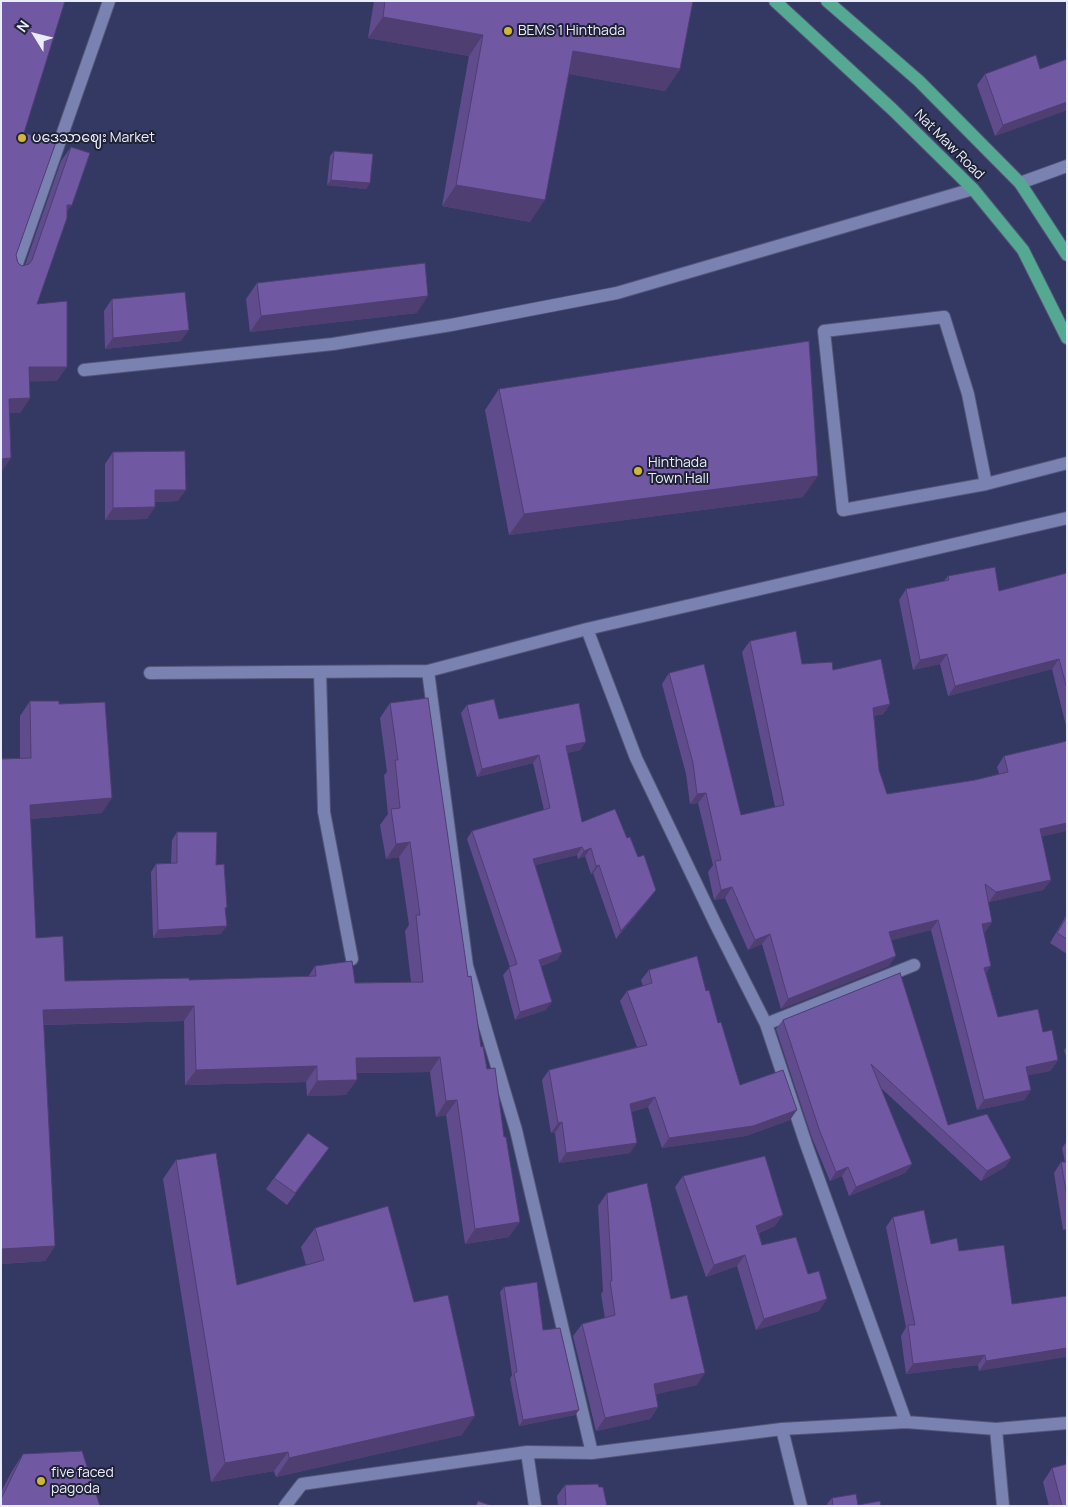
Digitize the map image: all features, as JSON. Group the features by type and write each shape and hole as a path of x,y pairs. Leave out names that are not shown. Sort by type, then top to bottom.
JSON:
{"main road":[{"name":"Nat Maw Road","path":"775,1 893,110 974,189 1023,250 1067,338"},
{"name":"Nat Maw Road","path":"827,1 919,81 1020,183 1067,255"}],"street":[{"path":"14,272 109,1"},
{"path":"1020,183 1067,166"},
{"path":"84,370 333,344 617,293 974,189"},
{"path":"986,484 968,394 944,317 824,331 842,510 986,484 1067,463"},
{"path":"150,673 428,671 588,629 1067,518"},
{"path":"588,629 636,758 766,1024 806,1144 906,1422"},
{"path":"428,671 468,966 516,1130 592,1453"},
{"path":"320,672 324,812 352,959"},
{"path":"766,1024 914,965"},
{"path":"285,1506 302,1484 526,1452 592,1453 782,1429 906,1422 996,1429 1067,1423"},
{"path":"782,1429 802,1506"},
{"path":"996,1429 1003,1506"},
{"path":"526,1452 535,1506"}],"building":[{"path":"1,1 65,1 24,133 56,142 16,255 18,263 22,266 29,264 32,260 71,147 90,153 72,205 67,205 67,218 37,304 67,301 67,367 29,367 30,398 9,399 11,458 1,459"},
{"path":"385,1 693,1 680,69 573,51 545,200 456,185 483,35 383,17"},
{"path":"1036,55 1040,69 1067,59 1067,102 1003,125 985,74"},
{"path":"334,151 373,154 370,183 331,180"},
{"path":"425,263 428,296 261,316 257,283"},
{"path":"185,292 189,330 113,338 112,299"},
{"path":"809,341 818,476 524,514 499,389"},
{"path":"185,451 186,490 155,490 155,507 113,508 113,452"},
{"path":"995,567 999,591 1067,573 1067,689 1059,659 955,686 947,654 920,660 906,589 949,580 948,576"},
{"path":"796,631 802,664 832,662 833,670 881,659 890,704 873,708 879,770 887,794 975,780 1008,772 1004,756 1067,741 1067,823 1040,829 1051,880 996,892 985,884 992,922 982,924 991,966 984,968 998,1017 1038,1009 1043,1032 1052,1030 1058,1060 1026,1067 1031,1090 984,1100 938,920 889,932 896,956 788,999 770,934 755,940 732,887 721,890 715,861 721,860 706,793 697,794 693,763 669,673 704,664 741,815 784,805 750,641"},
{"path":"428,698 468,977 471,976 481,1047 483,1046 487,1069 495,1068 504,1137 506,1137 520,1222 475,1229 457,1100 446,1101 440,1057 356,1058 357,1080 317,1081 317,1066 196,1070 194,1006 43,1010 55,1246 1,1249 1,759 31,758 30,701 59,701 59,704 105,702 112,798 30,805 36,938 63,936 65,981 316,976 315,966 352,961 355,983 423,982 416,915 420,915 410,842 396,844 391,809 400,808 395,760 398,760 390,703"},
{"path":"494,699 499,719 579,703 586,742 566,746 582,822 615,809 627,838 630,837 638,857 644,855 656,890 621,931 599,865 596,866 591,848 584,851 582,847 533,859 562,952 539,960 552,1002 520,1012 509,967 517,964 472,831 550,808 539,755 482,769 467,705"},
{"path":"177,832 217,832 216,865 224,864 227,926 158,930 156,864 177,863"},
{"path":"1067,916 1067,939 1057,933"},
{"path":"697,956 706,991 709,990 718,1023 721,1022 740,1085 783,1070 797,1110 753,1126 669,1138 655,1097 630,1104 637,1143 566,1153 562,1122 558,1123 549,1070 647,1045 627,991 652,983 649,970"},
{"path":"900,973 948,1125 987,1114 1011,1158 987,1171 871,1064 912,1164 856,1187 848,1167 836,1172 819,1129 783,1020"},
{"path":"308,1133 329,1148 295,1193 274,1178"},
{"path":"216,1153 237,1285 324,1260 315,1228 388,1206 414,1302 448,1295 475,1416 289,1458 288,1452 225,1463 176,1160"},
{"path":"765,1156 783,1215 756,1226 762,1245 796,1237 808,1274 819,1271 827,1299 764,1319 745,1255 714,1265 683,1176"},
{"path":"1061,1162 1067,1162 1067,1197"},
{"path":"647,1183 671,1299 687,1295 705,1373 654,1384 658,1407 605,1418 582,1324 615,1315 610,1281 612,1281 607,1193"},
{"path":"924,1210 931,1244 957,1238 959,1251 1004,1245 1012,1304 1067,1296 1067,1348 986,1361 985,1355 913,1364 908,1325 915,1325 893,1217"},
{"path":"537,1282 543,1330 560,1328 579,1410 523,1420 514,1373 517,1372 504,1287"},
{"path":"82,1451 100,1506 1,1506 1,1499 23,1454"},
{"path":"1067,1464 1067,1506 1062,1506 1052,1468"},
{"path":"598,1484 599,1487 603,1487 607,1506 566,1506 565,1485"},
{"path":"856,1494 858,1505 880,1501 881,1506 833,1506 832,1498"},
{"path":"478,1501 492,1506 476,1506"}],"place":[{"name":"BEMS 1 Hinthada","path":"508,31"},
{"name":"ပဒေသာဈေး Market","path":"22,138"},
{"name":"Hinthada Town Hall","path":"638,471"},
{"name":"five faced pagoda","path":"41,1481"}]}
